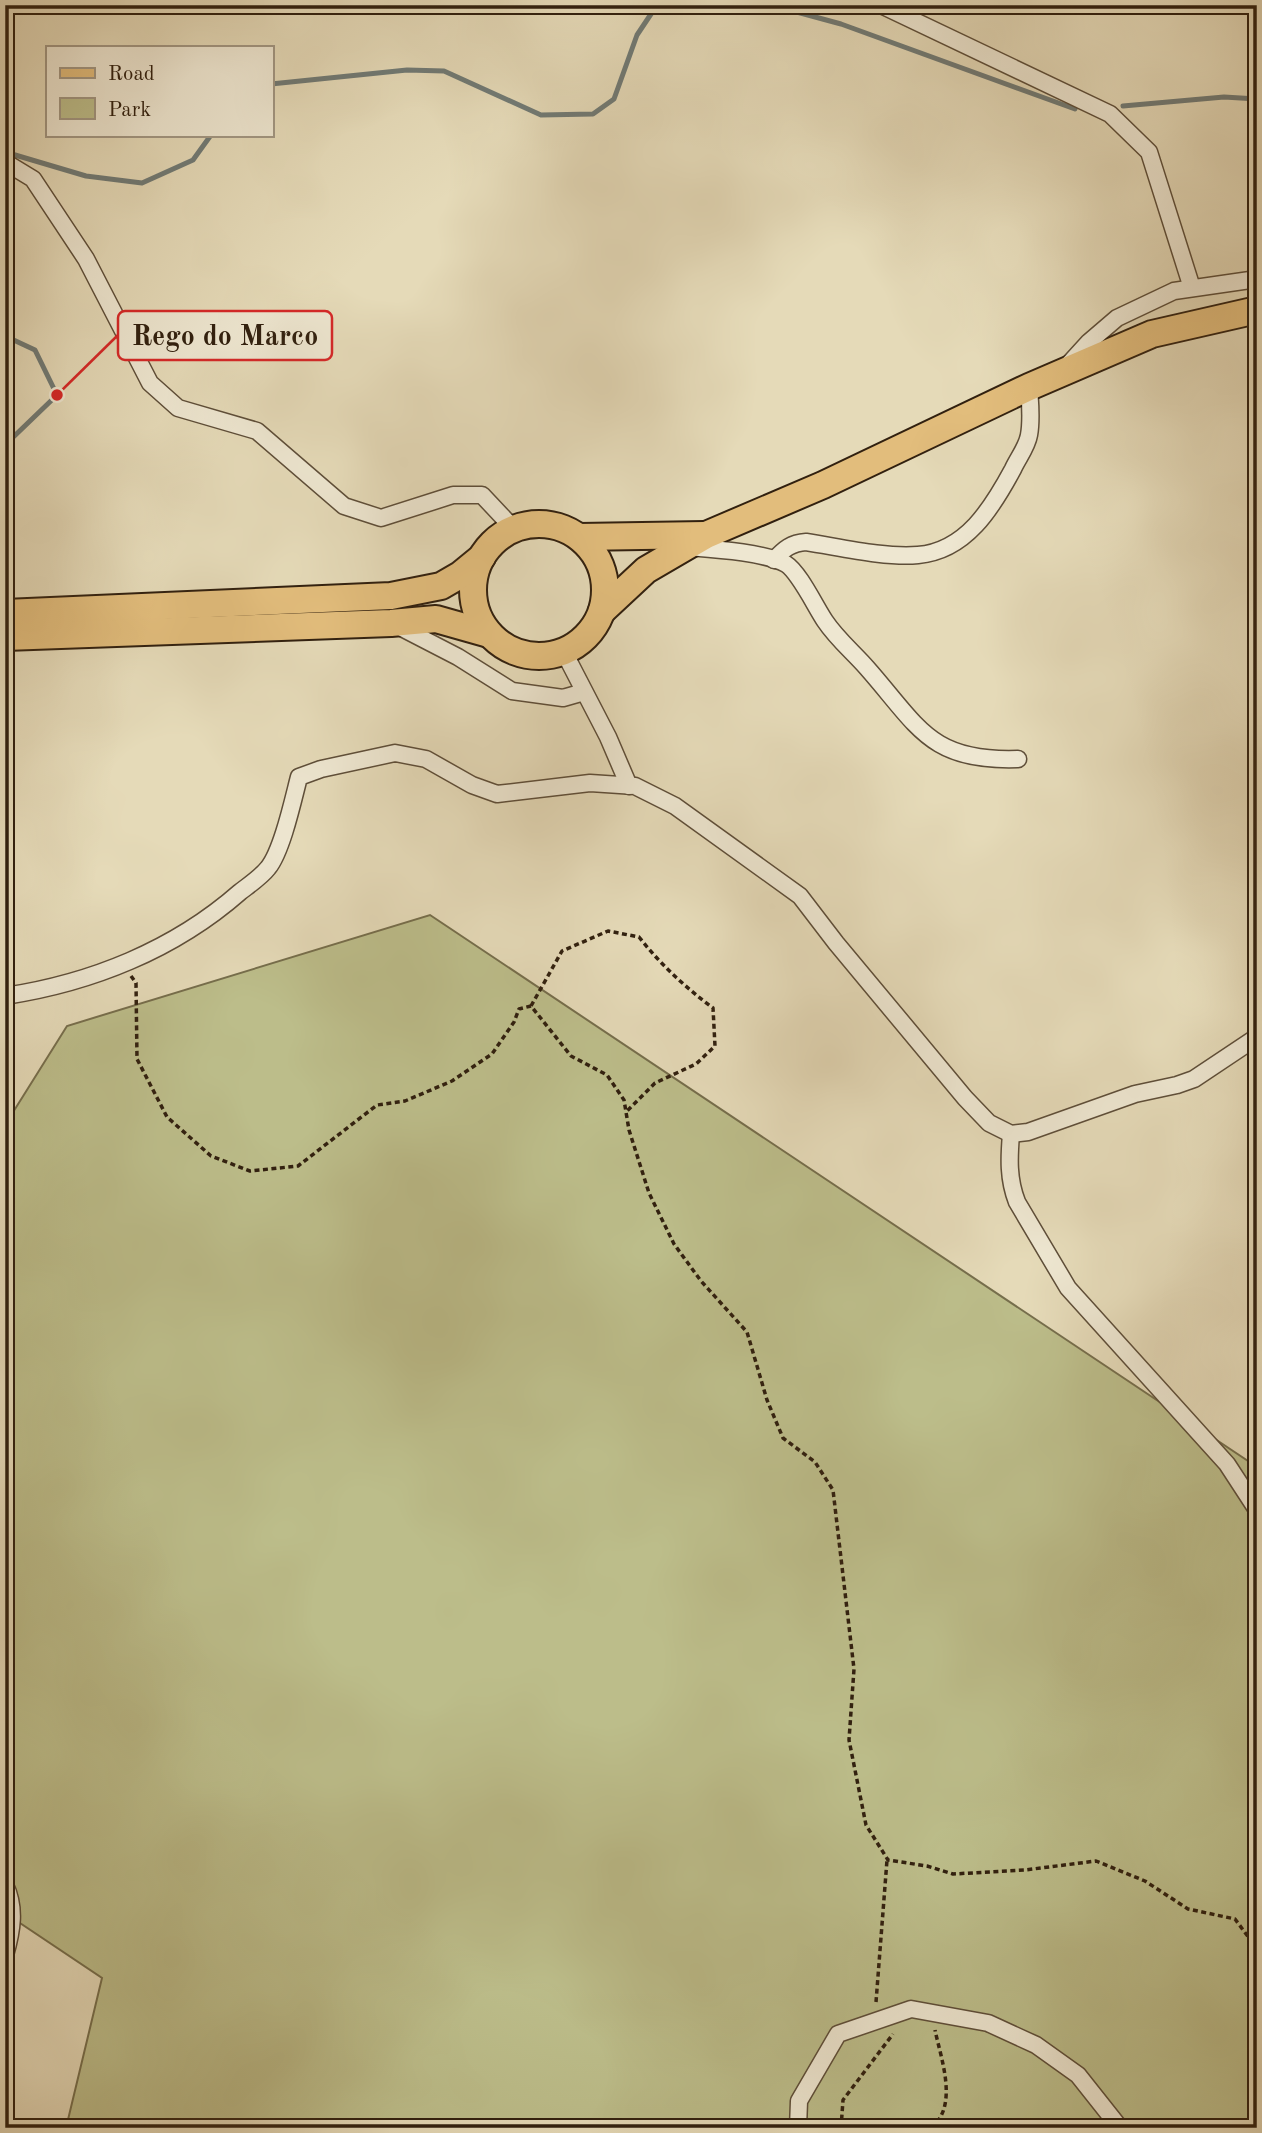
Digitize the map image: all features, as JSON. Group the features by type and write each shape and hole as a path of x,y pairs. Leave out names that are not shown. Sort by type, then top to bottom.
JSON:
{"main road":[{"path":"602,611 646,570 696,541 823,485 1029,387 1152,334 1257,310"},
{"path":"5,613 391,596 441,586 482,557 496,540 514,529 537,524 559,527 579,537 597,558 605,584 602,611 596,624 587,636 564,652 548,656 524,654 501,645 489,634 478,616 473,596 475,576 482,557"},
{"path":"579,537 696,541"},
{"path":"5,637 391,623 436,619 489,634"}],"street":[{"path":"881,5 1110,114 1149,152 1192,288"},
{"path":"5,162 33,179 86,259 150,383 178,408 257,431 344,506 381,518 453,495 482,495 514,529"},
{"path":"1061,373 1089,342 1116,318 1174,291 1257,279"},
{"path":"774,560 786,547 806,542 883,554 918,555 947,548 968,534 986,514 1028,439 1032,420 1029,387"},
{"path":"696,541 783,562 793,569 835,636 926,735 945,748 977,758 1018,759"},
{"path":"391,623 458,657 512,691 562,698 584,692"},
{"path":"564,652 608,737 629,786"},
{"path":"5,996 71,984 149,953 214,915 269,867 282,838 299,778 321,769 395,752 426,759 472,785 497,794 590,783 635,786 675,806 800,896 965,1098 989,1123 1011,1134 1028,1132 1135,1094 1194,1079 1257,1037"},
{"path":"1011,1134 1008,1166 1011,1188 1068,1288 1227,1464 1257,1510"},
{"path":"5,1885 12,1909 12,1926 5,1955"},
{"path":"799,2128 799,2101 838,2034 911,2009 988,2023 1036,2045 1078,2076 1120,2128"}],"path":[{"path":"121,964 136,983 137,1059 167,1117 211,1156 250,1171 298,1166 377,1105 405,1101 452,1080 492,1054 514,1022 519,1009 531,1006 562,951 608,931 639,937 658,961 687,989 713,1007 715,1046 696,1063 656,1083 627,1111"},
{"path":"531,1006 572,1056 607,1075 624,1100 629,1130 649,1193 674,1244 701,1281 747,1332 767,1400 783,1438 815,1462 833,1490 854,1669 849,1740 866,1825 888,1860 875,2022"},
{"path":"888,1860 927,1866 953,1874 1025,1870 1096,1861 1144,1881 1188,1909 1234,1919 1252,1942 1257,1944"},
{"path":"841,2128 843,2100 911,2009 935,2026 948,2094 937,2128"},
{"path":"931,2128 939,2122 974,2128"}],"green space":[{"path":"430,915 1257,1467 1257,2128 66,2128 102,1978 5,1913 5,1125 67,1026"}],"waterway":[{"path":"273,84 407,70 444,71 541,115 593,114 614,99 637,35 653,11 679,5"},
{"path":"771,5 841,24 1075,109"},
{"path":"1123,106 1224,97 1257,99"},
{"path":"5,152 86,176 142,183 193,160 210,136"},
{"path":"5,336 35,350 57,395 5,445"}],"place":[{"name":"Rego do Marco","path":"57,395"}]}
